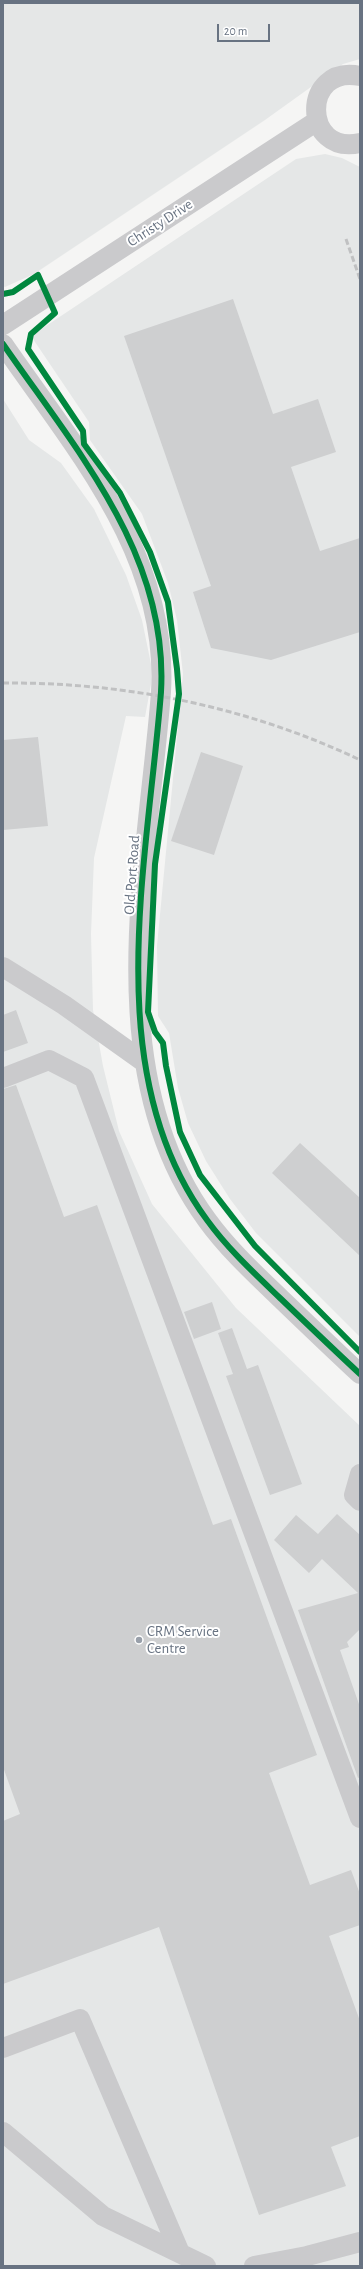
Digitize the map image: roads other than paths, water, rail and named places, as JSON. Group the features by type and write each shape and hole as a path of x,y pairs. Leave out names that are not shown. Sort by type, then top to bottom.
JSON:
{"street":[{"path":"360,76 351,74 340,76 330,81 322,89 317,99 315,110 317,121 323,131 331,139 342,143 360,143"},
{"name":"Christy Drive","path":"3,325 317,121"},
{"name":"Old Port Road","path":"3,344 105,491 121,519 145,576 160,634 163,664 144,869 137,992 144,1062 163,1137 184,1183 206,1219 234,1255 360,1374"},
{"path":"3,967 64,1005 144,1062"},
{"path":"3,1078 49,1060 84,1078 360,1818"},
{"path":"360,1474 354,1495 360,1501"},
{"path":"3,2048 80,2019 180,2253"},
{"path":"3,2132 103,2216 206,2266"},
{"path":"254,2266 307,2256 360,2242"}],"railway":[{"path":"346,239 360,279"},
{"path":"3,683 95,687 186,701 275,725 318,741 360,760"}],"place":[{"name":"CRM Service Centre","path":"139,1640"}]}
